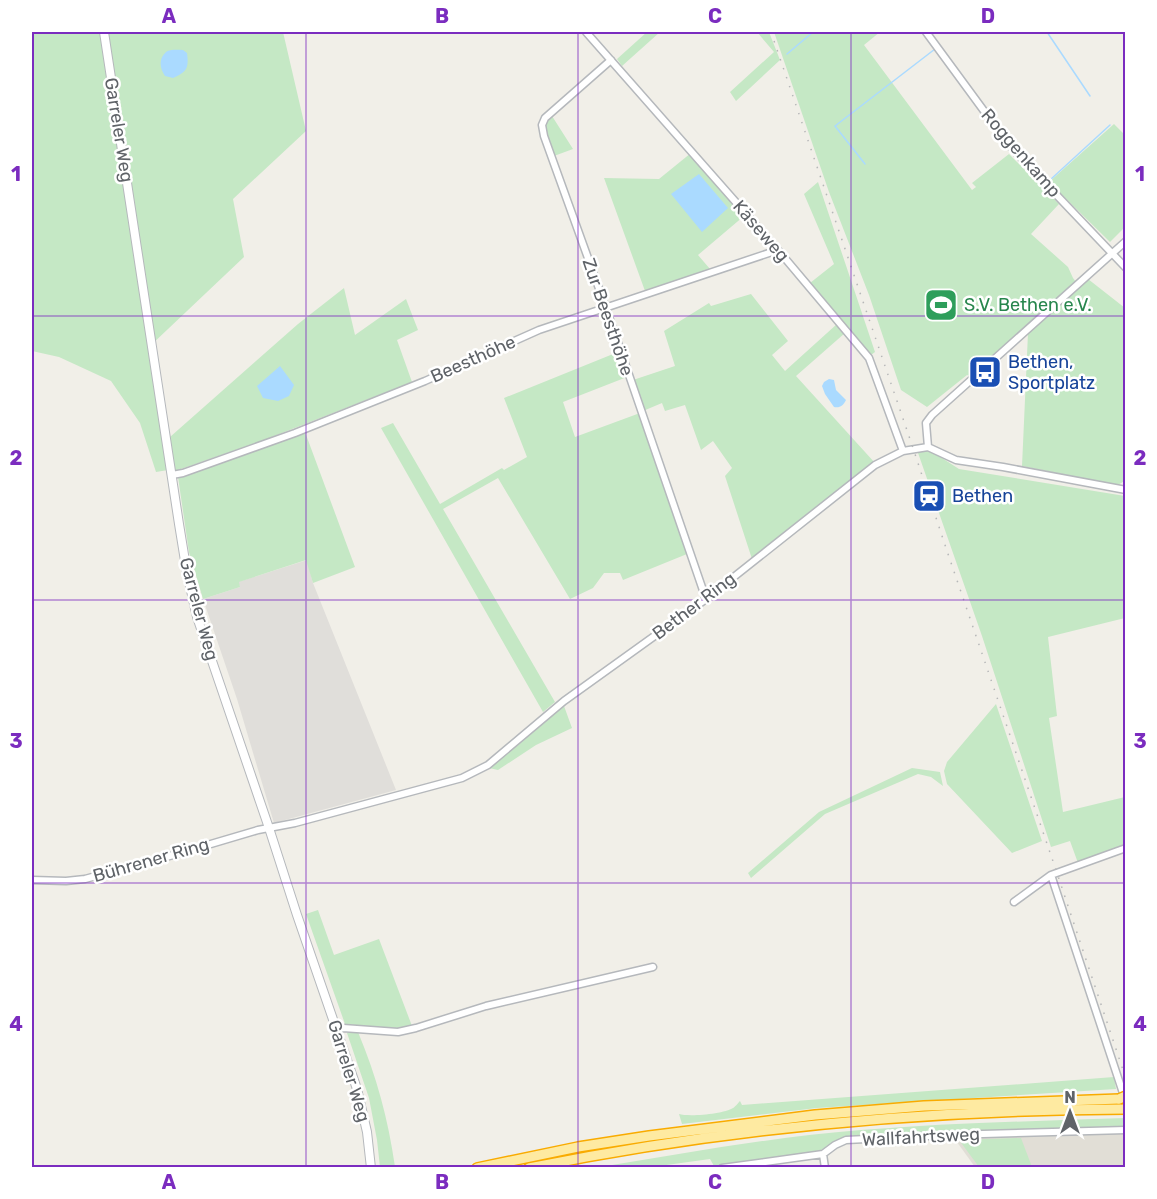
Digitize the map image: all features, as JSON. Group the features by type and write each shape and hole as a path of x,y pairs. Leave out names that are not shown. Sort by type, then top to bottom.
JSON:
{"highway":[{"path":"477,1167 637,1137 804,1116 924,1106 1121,1099"},
{"path":"529,1167 688,1140 805,1126 923,1116 1125,1109"}],"street":[{"name":"Garreler Weg","path":"104,32 187,573 197,617 363,1111 371,1167"},
{"name":"Käseweg","path":"586,32 778,250 869,358 903,451"},
{"name":"Roggenkamp","path":"926,32 1009,145 1125,268"},
{"name":"Zur Beesthöhe","path":"610,60 545,118 542,125 706,599"},
{"path":"1125,241 932,415 926,423 928,447 956,460 1125,490"},
{"name":"Beesthöhe","path":"172,476 295,433 425,381 539,330 778,250"},
{"name":"Bether Ring","path":"269,828 462,778 488,765 564,701 706,599 875,465 903,451 928,447"},
{"name":"Bührener Ring","path":"32,880 85,879 269,828"},
{"path":"1014,902 1051,875 1125,848"},
{"path":"1051,875 1121,1099"},
{"path":"337,1029 398,1032 486,1006 653,967"},
{"name":"Wallfahrtsweg","path":"722,1167 823,1154 846,1140 1125,1130"},
{"path":"823,1154 825,1167"}],"shaded area":[{"path":"307,560 313,583 396,790 274,823 237,699 203,599 240,587 238,582"},
{"path":"1125,1132 1125,1167 975,1167 954,1138"}],"green space":[{"path":"32,32 283,32 306,131 233,199 244,257 149,347 168,470 156,472 140,423 111,381 59,357 32,351"},
{"path":"647,32 660,32 622,66 617,59"},
{"path":"757,32 769,32 780,60 736,101 730,92 774,52"},
{"path":"774,32 880,32 864,45 972,190 976,187 972,183 1009,154 1059,204 1031,234 1068,267 1076,282 970,376 967,375 927,407 901,390"},
{"path":"552,116 573,149 554,156 545,125"},
{"path":"1114,124 1125,135 1126,226 1110,242 1049,182"},
{"path":"691,153 744,216 698,255 710,269 645,291 604,178 659,179"},
{"path":"818,182 875,352 871,355 810,283 834,264 804,194"},
{"path":"1088,279 1125,308 1126,480 1118,485 1022,466 1028,333"},
{"path":"344,288 355,335 406,299 418,330 397,340 412,382 259,442 175,471 170,437 298,324"},
{"path":"751,294 788,341 772,355 785,371 837,324 845,333 796,376 875,463 752,559 725,476 732,468 713,441 701,450 685,405 665,411 662,403 643,411 633,380 675,366 664,331 709,303 711,306"},
{"path":"618,352 627,377 563,402 575,437 640,413 687,554 623,580 620,573 604,573 593,588 570,599 498,478 443,509 555,702 543,712 381,428 393,423 440,504 502,468 504,470 527,457 504,398"},
{"path":"305,432 355,567 313,583 306,560 239,582 240,587 203,599 189,552 178,477"},
{"path":"928,449 959,469 1125,496 1125,618 1048,637 1057,716 1049,718 1063,812 1125,797 1125,844 1078,863 1070,841 1051,847 982,636 917,450"},
{"path":"996,704 1042,841 1012,853 947,784 944,771 947,762"},
{"path":"564,706 572,728 536,745 498,770 489,768 517,746"},
{"path":"912,768 940,772 943,786 931,777 918,774 825,814 751,878 748,873 819,812"},
{"path":"318,910 334,955 379,939 412,1026 397,1029 345,1024 306,914"},
{"path":"358,1032 381,1098 395,1167 380,1167 369,1098 347,1033"},
{"path":"1114,1077 1116,1089 817,1108 682,1124 679,1114 698,1115 722,1112 734,1108 740,1101 742,1105"},
{"path":"1125,1118 1125,1127 945,1132 840,1139 816,1153 714,1166 710,1159 652,1167 594,1168 727,1146 827,1133 960,1124"},
{"path":"1021,1138 1032,1167 979,1167 959,1140"}],"water":[{"path":"170,50 183,50 187,53 186,69 173,78 165,76 161,64 163,55"},
{"path":"699,174 728,208 702,232 671,194"},
{"path":"280,366 294,385 289,396 278,401 263,398 257,386"},
{"path":"829,379 834,380 836,390 846,400 840,407 834,407 825,394 822,386"}],"waterway":[{"path":"787,54 813,32"},
{"path":"1047,32 1090,96"},
{"path":"865,164 835,126 935,49"},
{"path":"1050,180 1110,125"}],"railway":[{"path":"771,32 1126,1079"}],"place":[{"name":"S.V. Bethen e.V.","path":"941,305"},
{"name":"Bethen, Sportplatz","path":"985,372"},
{"name":"Bethen","path":"929,496"}]}
